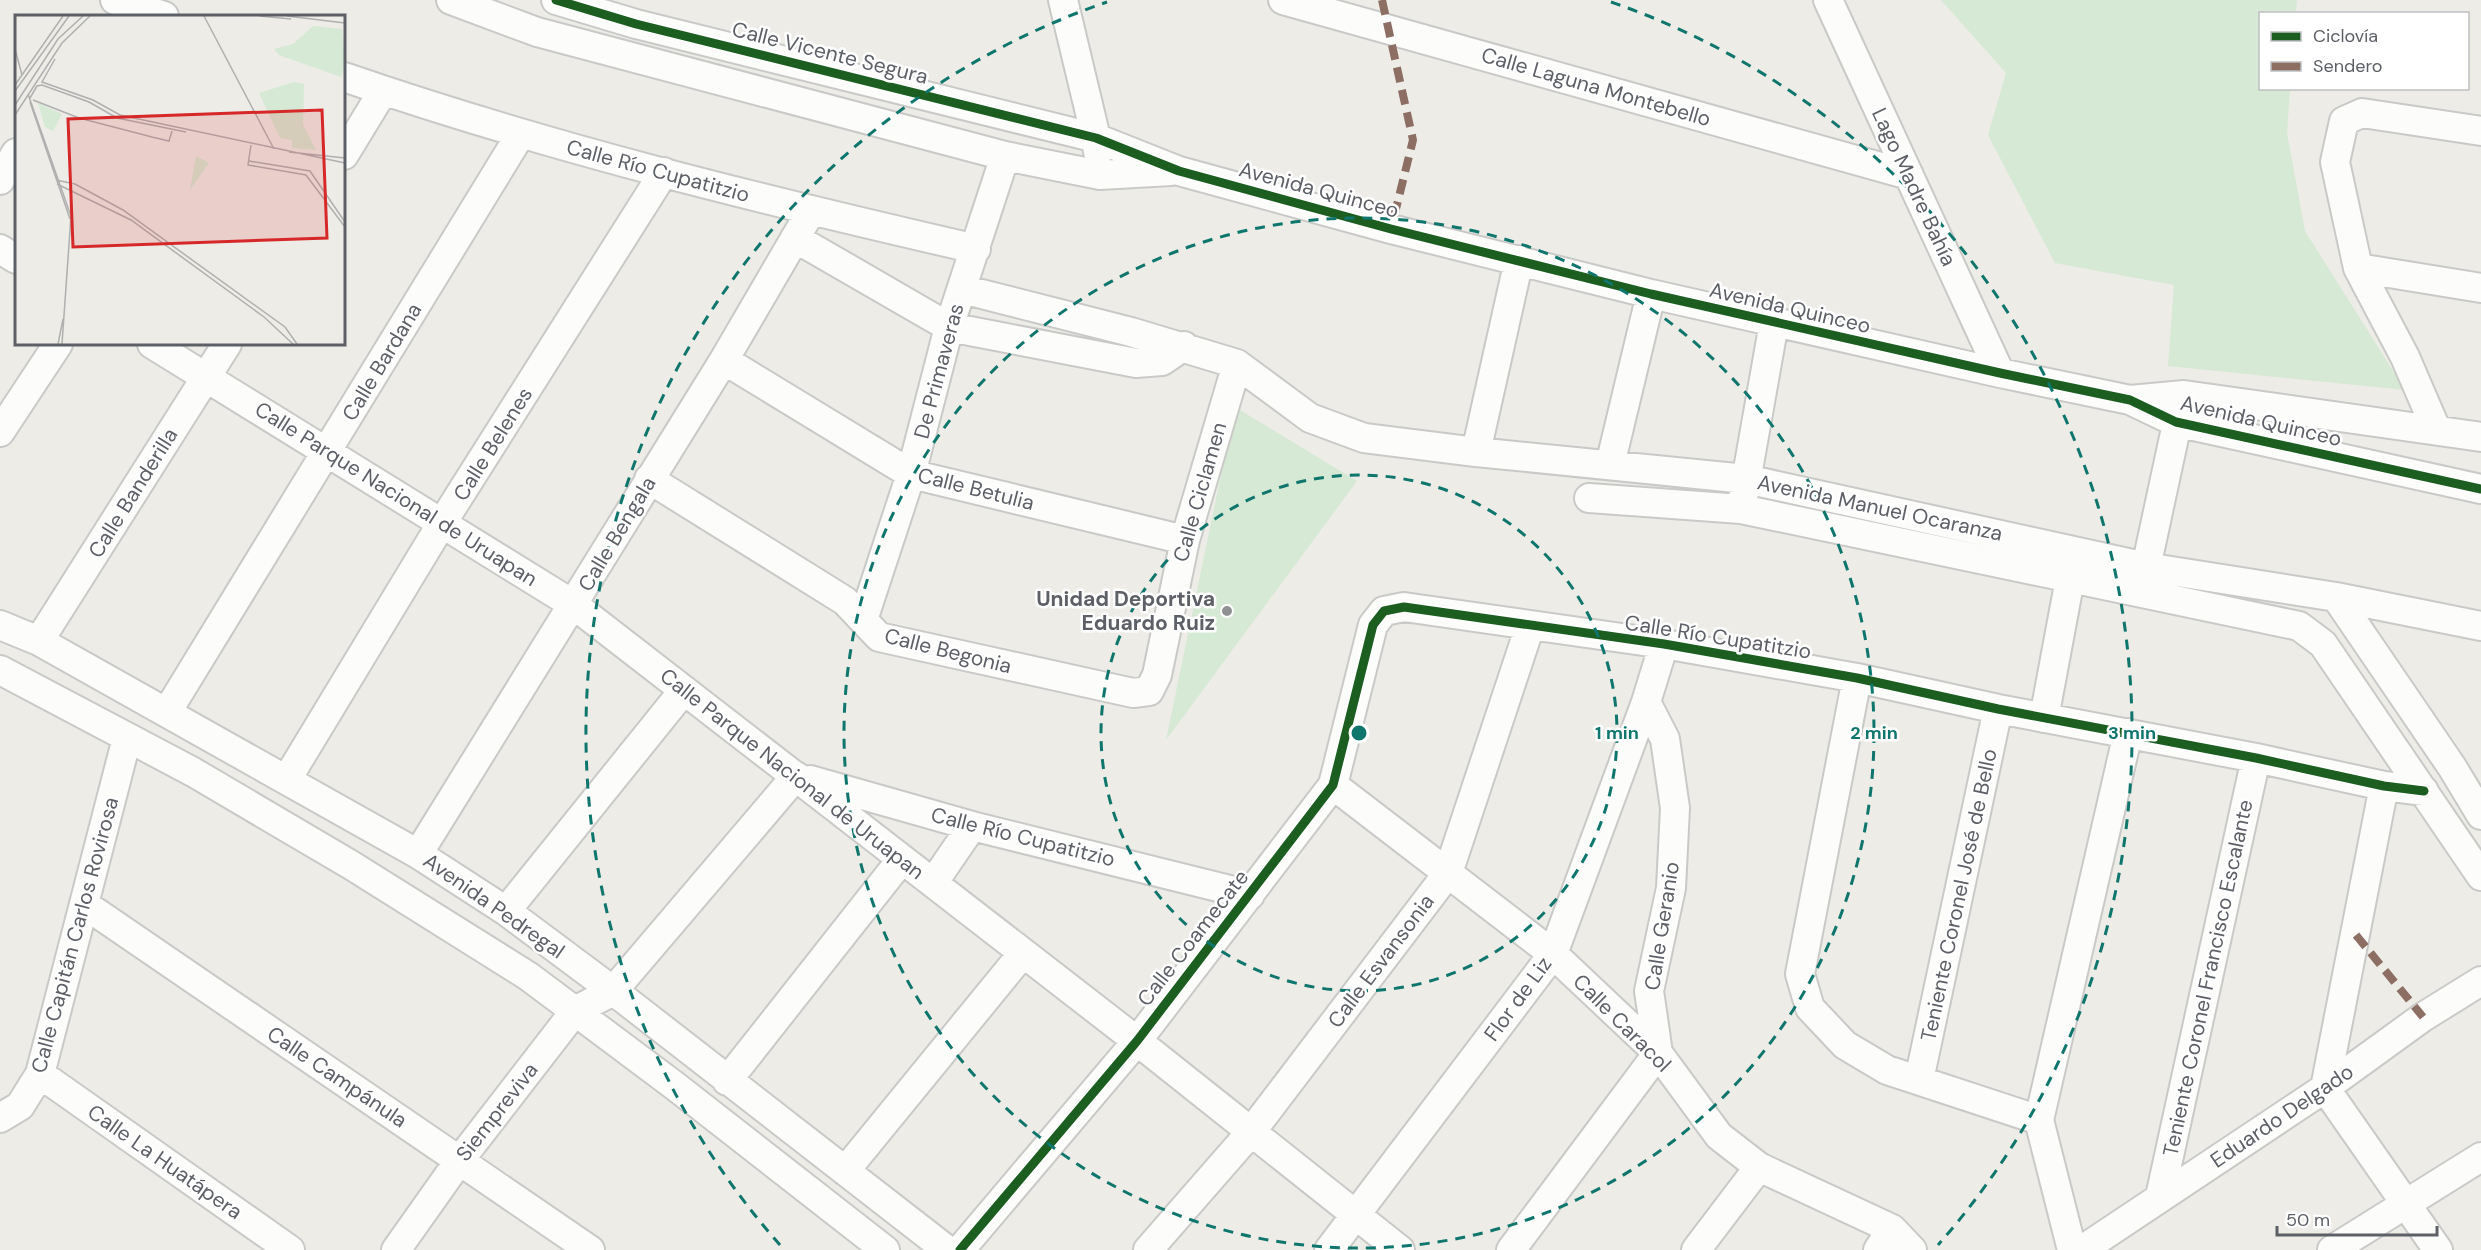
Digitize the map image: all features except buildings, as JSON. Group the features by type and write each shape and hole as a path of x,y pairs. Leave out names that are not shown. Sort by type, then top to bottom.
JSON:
{"street":[{"path":"99,15 108,0"},
{"path":"115,0 161,15"},
{"path":"451,0 537,32 1005,156 1100,175 1096,138 1063,0"},
{"name":"Calle Vicente Segura","path":"556,0 633,12 1096,138"},
{"name":"Calle Laguna Montebello","path":"1283,0 1908,175"},
{"name":"Lago Madre Bahía","path":"1828,0 2000,374"},
{"path":"633,12 641,60"},
{"name":"Calle Río Cupatitzio","path":"345,77 520,135 810,211 976,249"},
{"path":"345,153 383,91"},
{"path":"2436,429 2405,357 2358,268 2335,162 2344,121 2362,113 2481,131"},
{"name":"Calle Bardana","path":"167,712 520,135"},
{"name":"Avenida Quinceo","path":"1096,138 1179,171 1391,229 1774,323 2000,374 2130,400 2176,422 2481,489"},
{"path":"0,180 15,155"},
{"name":"De Primaveras","path":"863,620 912,474 949,327 1005,156"},
{"name":"Avenida Quinceo","path":"1100,175 1179,171"},
{"name":"Calle Belenes","path":"287,778 442,523 664,172"},
{"name":"Calle Bengala","path":"418,854 724,360 810,211"},
{"path":"795,238 949,327 1136,363 1162,361 1184,346"},
{"path":"0,249 15,259"},
{"path":"1476,452 1519,260"},
{"path":"2358,268 2481,288"},
{"name":"Avenida Manuel Ocaranza","path":"962,289 1184,346 1237,364 1310,418 1365,438 1476,452 1746,479 2143,580 2298,627 2315,638 2328,651 2481,876"},
{"path":"1610,465 1651,294"},
{"path":"1741,509 1774,323"},
{"path":"0,432 57,345"},
{"name":"Calle Parque Nacional de Uruapan","path":"154,345 574,605 1137,1041 1400,1250"},
{"name":"Calle Banderilla","path":"39,641 226,345"},
{"name":"Calle Betulia","path":"724,360 912,474 1185,540"},
{"name":"Calle Ciclamen","path":"1149,691 1156,675 1185,540 1237,364"},
{"path":"2143,580 2176,422 2184,395"},
{"name":"Avenida Quinceo","path":"2130,400 2184,395 2481,437"},
{"name":"Calle Begonia","path":"650,479 844,601 879,637 1133,693 1149,691"},
{"name":"Avenida Manuel Ocaranza","path":"1589,498 1741,509 2070,579 2143,580 2336,597 2481,626"},
{"path":"2044,717 2070,579"},
{"path":"2336,597 2452,767 2481,815"},
{"name":"Calle Río Cupatitzio","path":"1384,611 1404,607 1664,644 1857,678 1998,709 2256,758 2384,786 2424,791"},
{"name":"Calle Coamecate","path":"960,1250 1137,1041 1334,785 1373,625 1384,611"},
{"name":"Avenida Pedregal","path":"0,625 39,641 287,778 418,854 506,911 947,1250"},
{"name":"Calle Esvansonia","path":"1148,1250 1251,1132 1448,873 1530,626"},
{"name":"Flor de Liz","path":"1329,1250 1552,954 1646,702 1664,644"},
{"name":"Avenida Pedregal","path":"0,670 193,772 351,865 528,976 576,1011 867,1245"},
{"path":"1857,678 1800,974 1810,1008 1845,1044 1887,1070 2039,1120"},
{"path":"506,911 684,690"},
{"name":"Calle Geranio","path":"1646,702 1665,738 1675,808 1671,888 1649,991 1658,1053"},
{"name":"Teniente Coronel José de Bello","path":"1919,1080 1998,709"},
{"path":"2072,1250 2039,1120 2128,733"},
{"name":"Calle Capitán Carlos Rovirosa","path":"0,1118 20,1106 40,1074 127,738"},
{"name":"Teniente Coronel Francisco Escalante","path":"2160,1197 2256,758"},
{"path":"2452,767 2481,773"},
{"path":"613,991 796,776"},
{"name":"Calle Río Cupatitzio","path":"796,776 972,826 1250,895"},
{"name":"Calle Caracol","path":"1334,785 1552,954 1658,1053 1719,1136 1759,1167 1885,1240 1912,1250"},
{"path":"2384,786 2325,1088 2438,1250"},
{"path":"933,883 972,826"},
{"path":"727,1081 902,859"},
{"name":"Calle Campánula","path":"84,904 590,1250"},
{"path":"845,1171 1023,953"},
{"name":"Eduardo Delgado","path":"2082,1250 2325,1088 2423,1017 2481,981"},
{"name":"Siempreviva","path":"396,1250 459,1161 576,1011 613,991"},
{"path":"1511,1250 1658,1053"},
{"name":"Calle La Huatápera","path":"40,1074 290,1250"},
{"path":"2332,1250 2481,1157"},
{"path":"1696,1250 1759,1167"},
{"path":"867,1245 888,1204"}],"green space":[{"path":"1941,0 2297,0 2296,12 2259,12 2259,90 2290,90 2287,133 2305,231 2405,390 2168,366 2174,285 2055,263 1988,135 2006,73"},
{"name":"Unidad Deportiva Eduardo Ruiz","path":"1235,407 1357,481 1166,740"}],"marked path":[{"path":"1382,0 1413,140 1391,229"},
{"path":"2356,935 2423,1017"}],"cycle path":[{"path":"556,0 636,24 1096,138 1179,171 1391,229 1651,294 2130,400 2176,422 2481,489"},
{"path":"960,1250 1137,1041 1333,785 1373,625 1384,611 1404,607 1664,644 1857,678 1998,709 2256,758 2384,786 2424,791"}],"place":[{"name":"Unidad Deportiva Eduardo Ruiz","path":"1227,611"}]}
